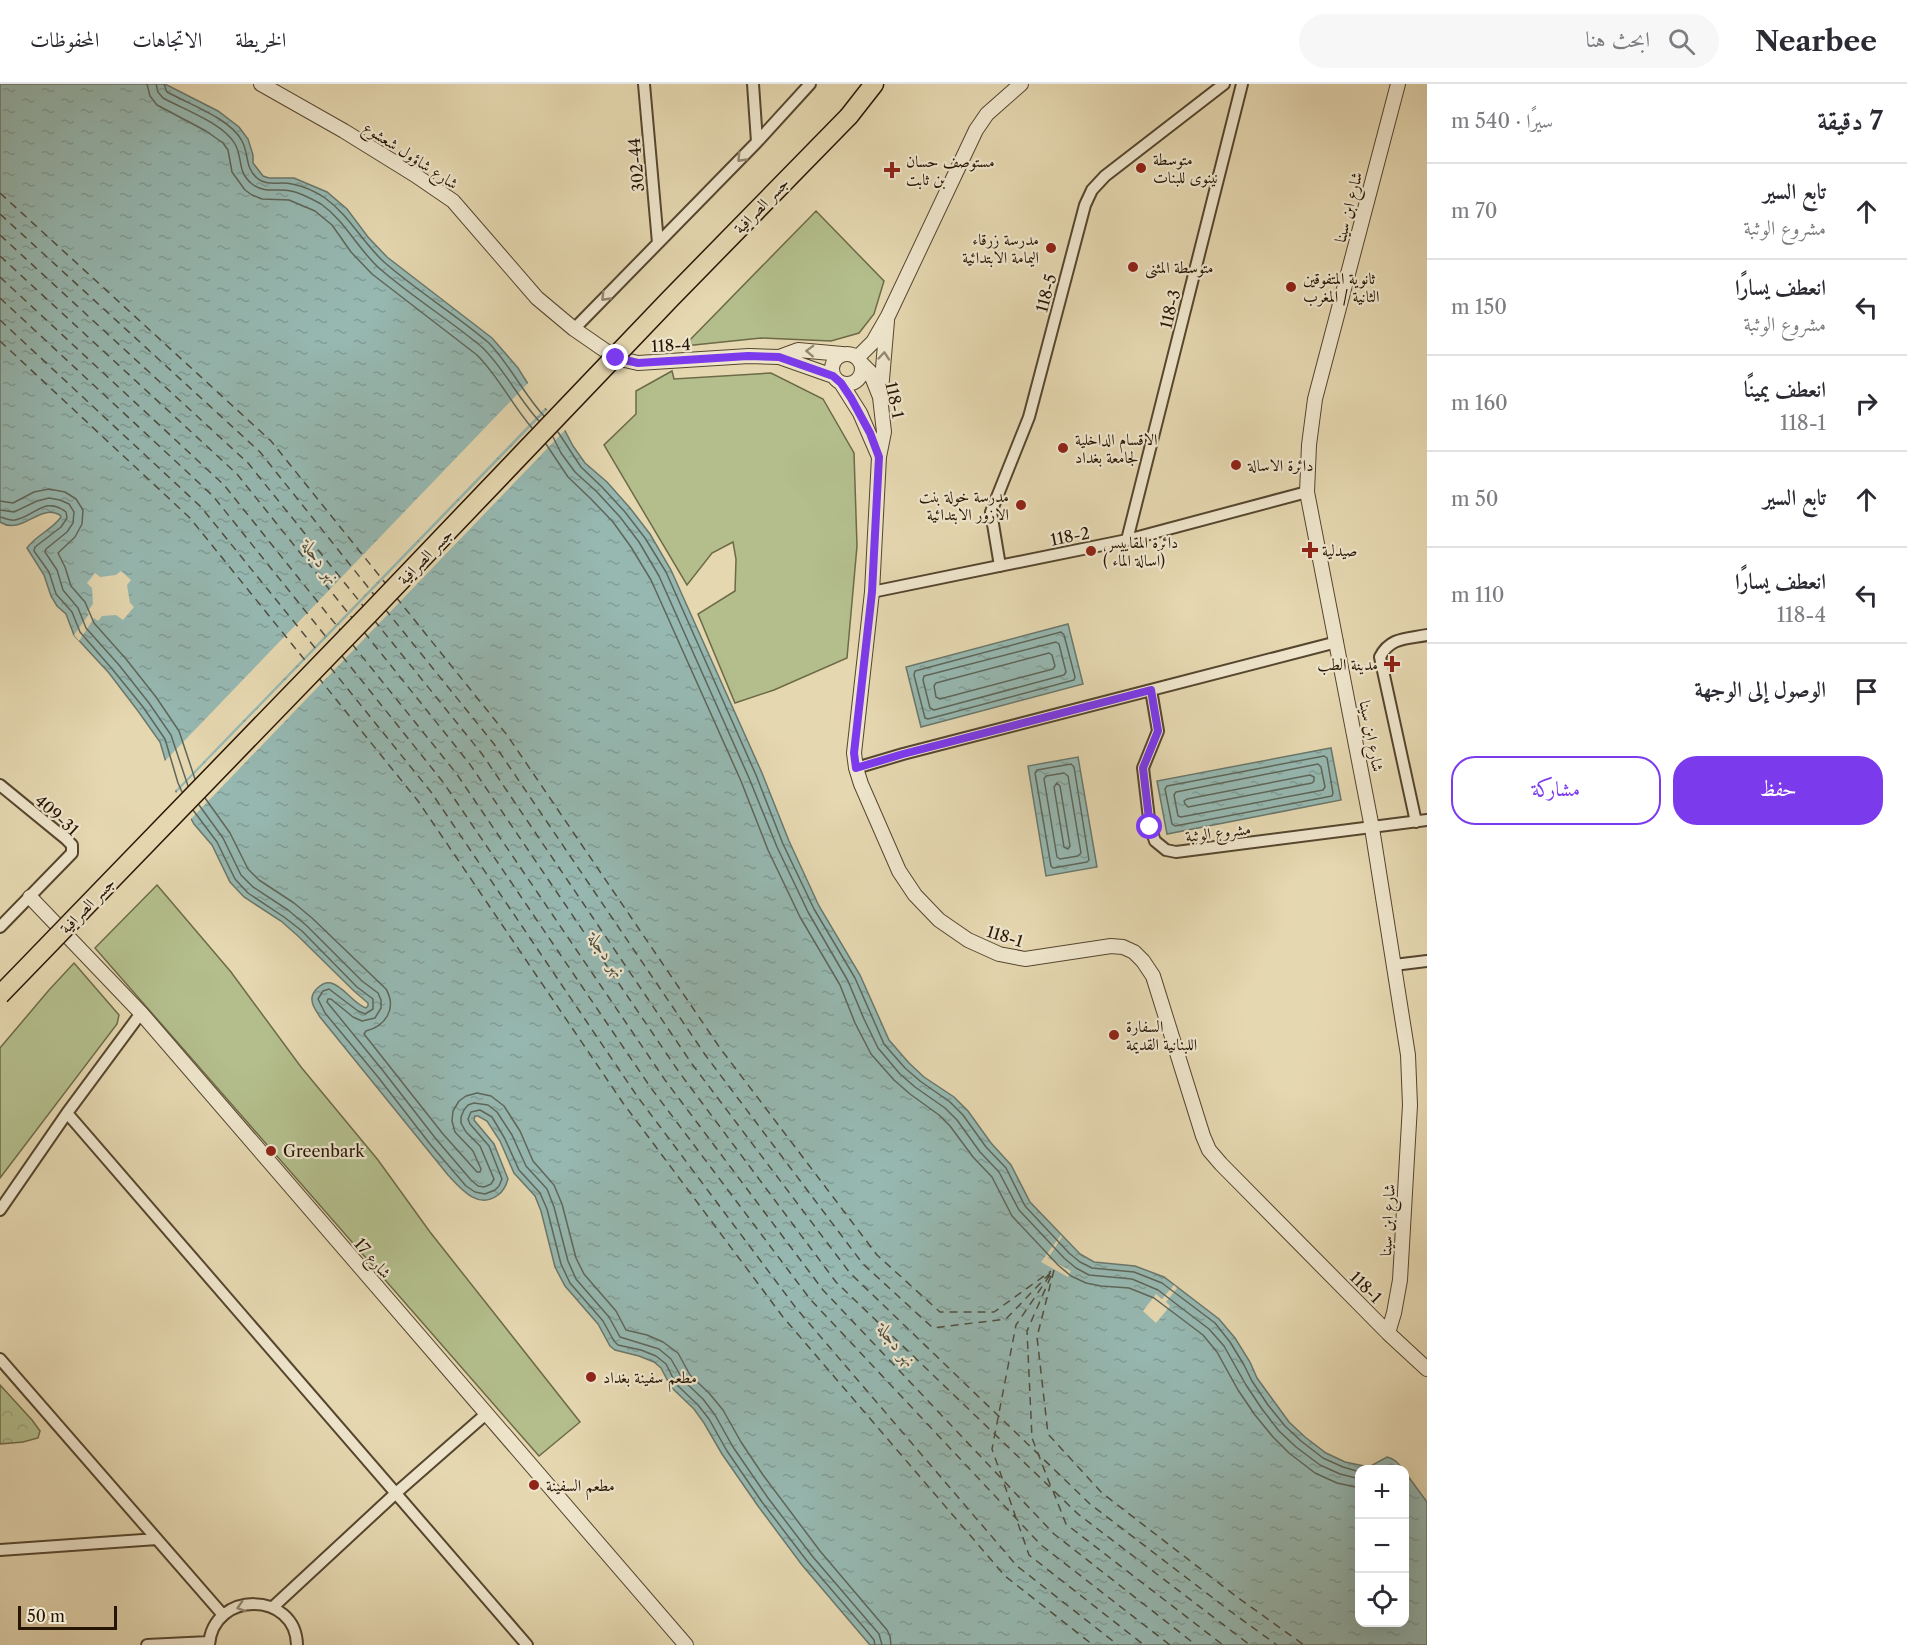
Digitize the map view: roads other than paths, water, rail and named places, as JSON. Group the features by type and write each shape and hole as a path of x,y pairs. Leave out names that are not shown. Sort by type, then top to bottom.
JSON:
{"main road":[{"path":"849,116 867,84"},
{"path":"849,116 874,84"},
{"name":"جسر الصرافية","path":"0,995 386,597 669,299 849,116"}],"street":[{"name":"شارع شاؤول شعشوع","path":"261,84 344,131 453,201 537,298 574,329"},
{"name":"302-44","path":"644,84 658,243"},
{"path":"753,84 757,142"},
{"path":"574,329 757,142 810,84"},
{"path":"859,360 888,316 976,130 987,114 1021,84"},
{"name":"118-5","path":"1000,566 991,512 1029,417 1085,205 1092,190 1105,176 1224,84"},
{"name":"118-3","path":"1127,540 1242,84"},
{"name":"شارع ابن سينا","path":"1388,1333 1400,1280 1410,1105 1408,1055 1372,828 1307,492 1309,445 1315,399 1398,84"},
{"path":"880,396 888,316"},
{"name":"118-4","path":"574,329 616,358 633,363 748,356 779,357 837,380"},
{"name":"118-4","path":"779,357 798,350 842,354"},
{"path":"837,380 851,384 859,377 861,372 859,360 853,355 842,354 834,360 831,366 837,380 860,413 879,457"},
{"name":"118-1","path":"859,360 872,376 880,396 884,432 879,457 872,592 854,753 861,784 899,871 915,895 939,920 968,940 999,954 1025,959 1111,946 1129,950 1143,961 1153,976 1209,1150 1388,1333 1427,1369"},
{"name":"118-2","path":"872,592 1127,540 1307,492"},
{"path":"1372,828 1422,821 1380,657 1384,648 1394,641 1427,635"},
{"path":"856,768 1337,642"},
{"name":"مشروع الوثبة","path":"1151,690 1158,731 1143,768 1150,827 1155,841 1166,850 1176,852 1372,828"},
{"name":"409-31","path":"0,784 72,845 72,853 0,927"},
{"name":"شارع 17","path":"30,897 141,1013 686,1645"},
{"path":"1394,965 1427,961"},
{"path":"0,1210 67,1113 141,1013"},
{"path":"67,1113 527,1645"},
{"path":"0,1359 223,1615"},
{"path":"273,1607 396,1493 486,1414"},
{"path":"0,1550 157,1539"},
{"path":"147,1645 209,1644 214,1627 223,1615 238,1606 256,1603 273,1607 284,1616 292,1627 297,1645"}],"water":[{"name":"نهر دجلة","path":"0,84 165,84 218,111 239,127 248,139 253,163 263,176 294,178 327,192 347,209 387,257 492,338 518,368 540,403 564,429 585,463 607,482 650,534 671,570 819,906 860,975 889,1040 924,1077 954,1097 968,1111 991,1143 1011,1165 1030,1202 1080,1254 1094,1262 1135,1266 1164,1277 1219,1319 1235,1338 1257,1378 1289,1422 1326,1453 1345,1462 1359,1465 1355,1465 1355,1627 1409,1627 1409,1477 1427,1502 1427,1645 870,1645 802,1565 722,1454 694,1409 671,1387 661,1368 654,1362 615,1350 610,1346 598,1324 565,1286 555,1267 535,1196 514,1173 500,1141 487,1121 478,1116 475,1116 474,1120 494,1144 508,1179 505,1188 500,1193 491,1199 484,1200 470,1196 448,1175 320,1017 312,997 324,984 336,985 361,1006 366,1008 368,1003 281,921 244,897 230,882 212,845 194,824 173,786 160,742 109,673 74,635 66,614 51,596 44,575 27,548 57,522 60,515 52,512 45,513 16,525 0,522"},
{"path":"1068,624 1083,684 921,727 906,667"},
{"path":"1331,748 1341,800 1167,834 1157,781"},
{"path":"1078,757 1097,867 1046,876 1028,766"},
{"path":"1387,1457 1400,1465 1373,1465"}],"place":[{"name":"متوسطة نينوى للبنات","path":"1141,168"},
{"name":"مستوصف حسان بن ثابت","path":"892,170"},
{"name":"مدرسة زرقاء اليمامة الابتدائية","path":"1051,248"},
{"name":"متوسطة المثنى","path":"1133,267"},
{"name":"ثانوية المتفوقين الثانية / المغرب","path":"1291,287"},
{"name":"الاقسام الداخلية لجامعة بغداد","path":"1063,448"},
{"name":"دائرة الاسالة","path":"1236,465"},
{"name":"مدرسة خولة بنت الازور الابتدائية","path":"1021,505"},
{"name":"صيدلية","path":"1310,550"},
{"name":"دائرة المقاييس ( اسالة الماء)","path":"1091,551"},
{"name":"مدينة الطب","path":"1392,664"},
{"name":"السفارة اللبنانية القديمة","path":"1114,1035"},
{"name":"Greenbark","path":"271,1151"},
{"name":"مطعم سفينة بغداد","path":"591,1377"},
{"name":"مطعم السفينة","path":"534,1485"}]}
